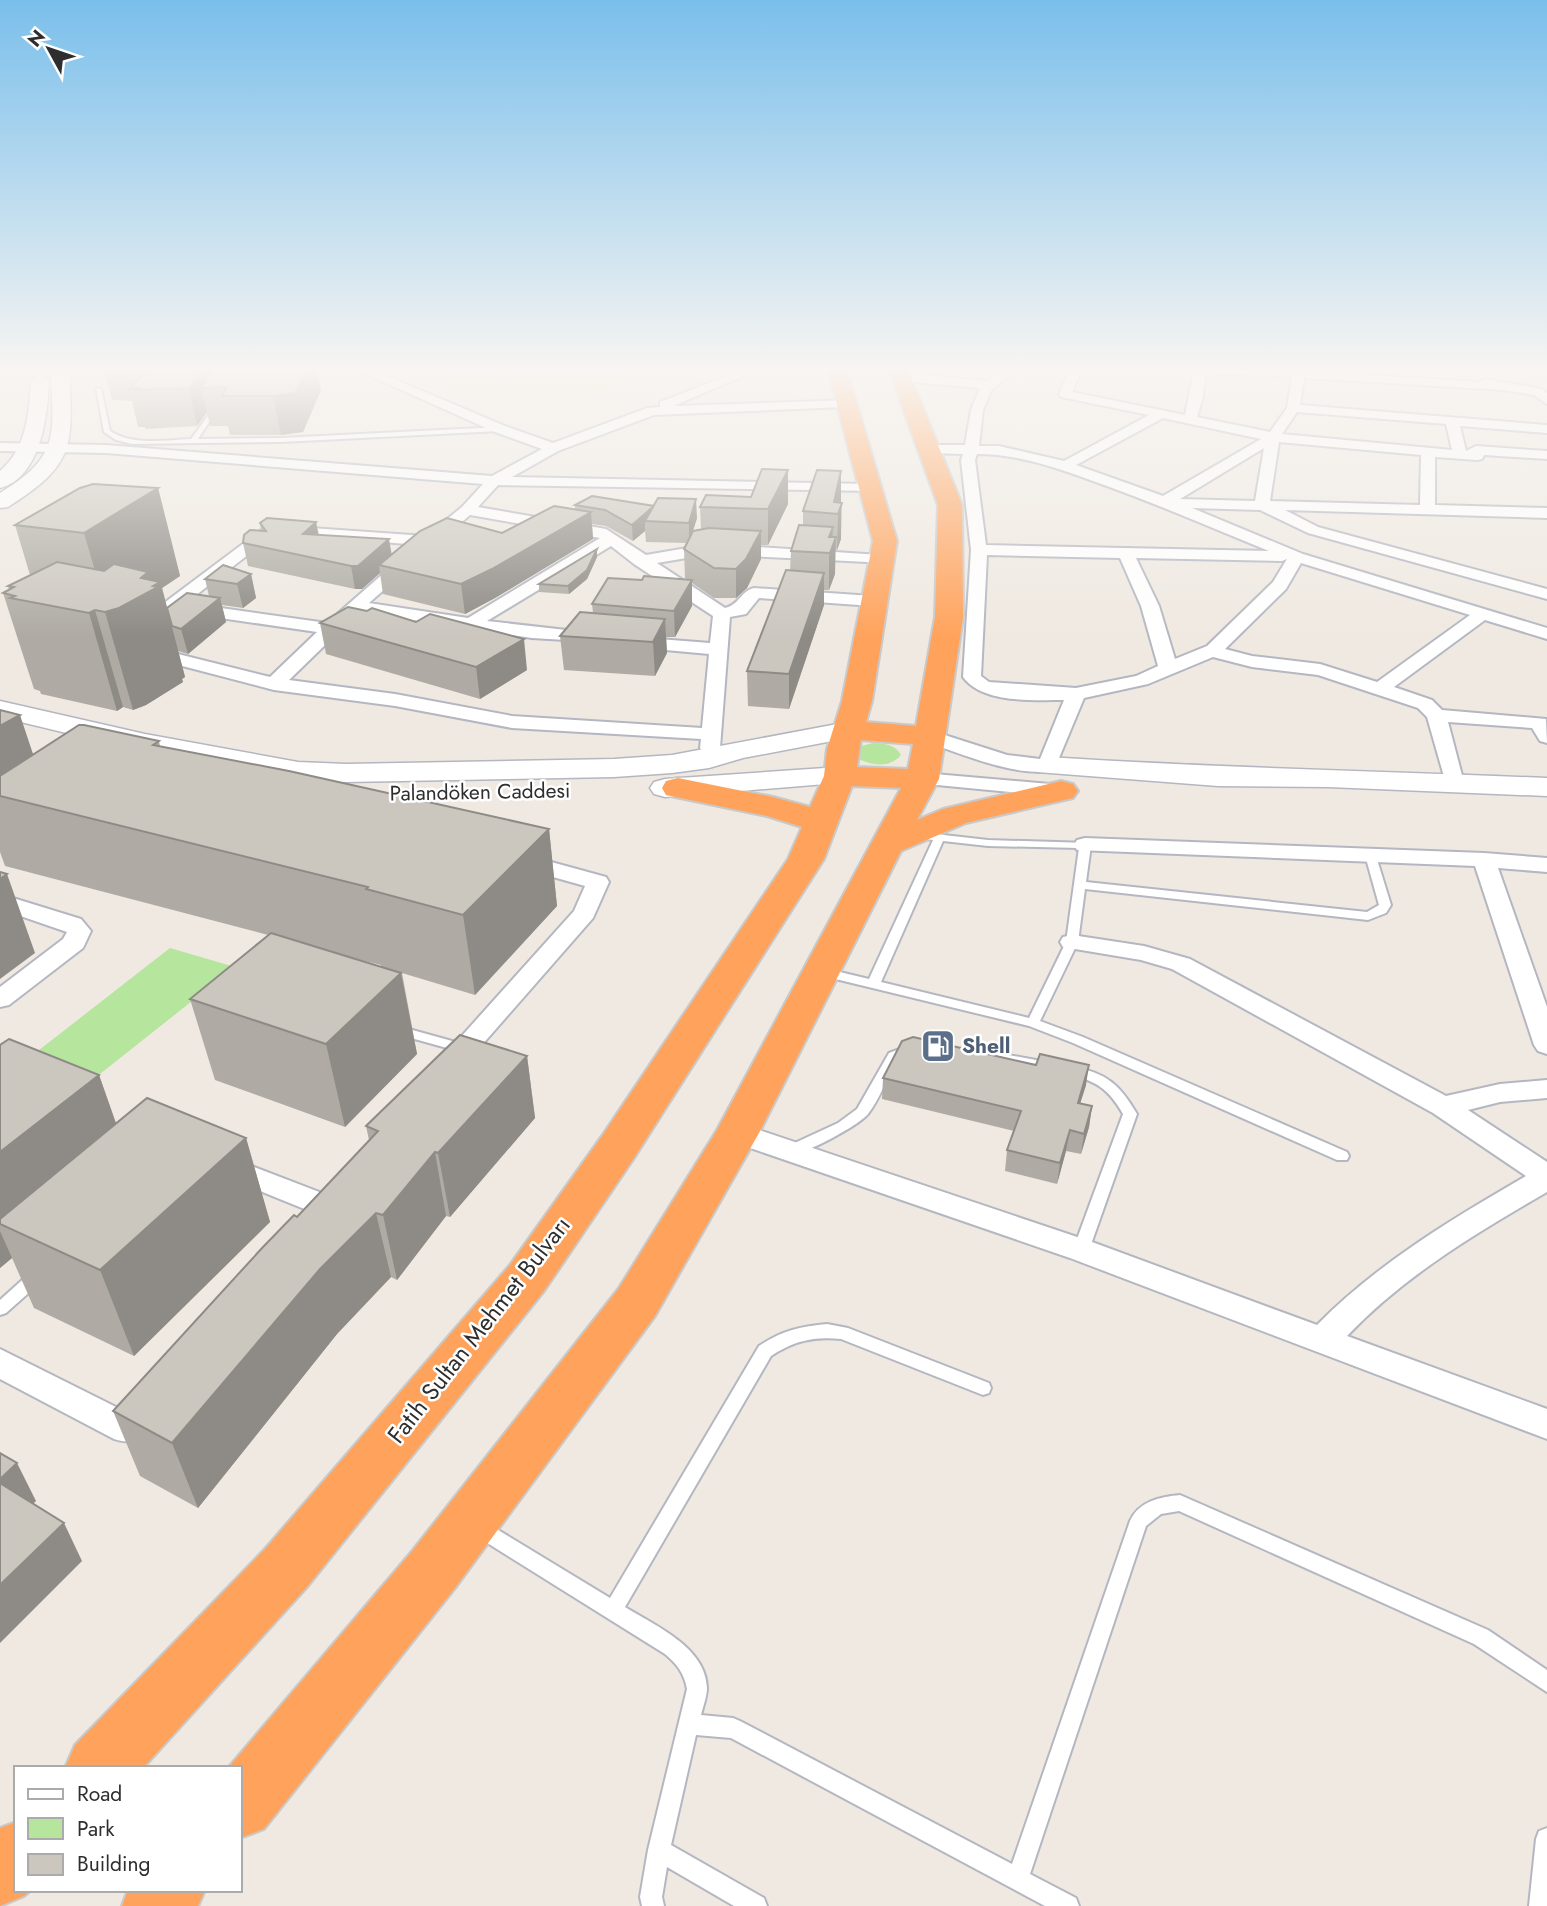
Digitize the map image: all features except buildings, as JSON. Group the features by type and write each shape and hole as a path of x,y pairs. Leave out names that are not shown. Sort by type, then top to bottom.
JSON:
{"highway":[{"name":"Fatih Sultan Mehmet Bulvarı","path":"100,1766 286,1568 527,1278 618,1147 806,859 823,822 858,701 885,541 861,459"},
{"path":"242,1803 470,1523 637,1301 737,1133 823,972 912,839 949,617 950,505 932,459"},
{"path":"843,753 926,757"},
{"path":"843,753 926,757"},
{"path":"675,776 823,822"},
{"path":"912,839 955,816 1054,779"},
{"path":"0,1872 14,1858"},
{"path":"157,1906 168,1892"}],"street":[{"path":"0,482 22,459"},
{"path":"0,502 39,476 55,459"},
{"path":"227,459 494,481 870,488"},
{"path":"274,684 355,606 467,510 494,481 533,459"},
{"path":"968,459 979,550 974,680 995,690 1076,694 1141,680 1213,650 1280,585 1297,557"},
{"path":"1040,459 1164,502 1297,557 1547,634"},
{"path":"1065,466 1078,459"},
{"path":"1164,502 1235,459"},
{"path":"1262,505 1269,459"},
{"path":"1427,510 1428,459"},
{"path":"1164,502 1547,513"},
{"path":"1262,505 1313,530 1547,594"},
{"path":"467,510 601,532 640,561 722,614 740,610 754,593 873,601"},
{"path":"151,621 273,528 430,541"},
{"path":"470,624 612,538"},
{"path":"640,561 710,549 881,560"},
{"path":"979,550 1297,557"},
{"path":"1126,553 1150,606 1168,668"},
{"path":"171,606 330,629"},
{"path":"355,606 532,633 719,649"},
{"path":"133,648 274,684 395,700 512,722 710,746 722,614"},
{"path":"1378,690 1483,614"},
{"path":"1213,650 1248,662 1318,669 1425,704 1436,715 1454,783"},
{"path":"1054,779 1076,694"},
{"name":"Palandöken Caddesi","path":"0,709 248,782 361,794 675,776 843,753"},
{"path":"1436,715 1539,723 1547,737"},
{"name":"Palandöken Caddesi","path":"0,727 134,750"},
{"name":"Palandöken Caddesi","path":"675,776 710,746 729,760 843,753"},
{"path":"926,757 1054,779 1315,798 1547,810"},
{"path":"926,757 1004,761 1054,779 1218,777 1547,787"},
{"path":"1086,845 1371,855 1547,865"},
{"path":"438,1078 585,914 598,883 503,857"},
{"path":"1484,860 1547,1045"},
{"path":"0,901 73,925 79,931 74,943 0,999"},
{"path":"1072,942 1144,953 1181,964 1443,1106 1547,1177 1481,1217 1400,1272 1350,1309 1323,1340"},
{"path":"1443,1106 1500,1093 1547,1089"},
{"path":"737,1133 1081,1250 1547,1424"},
{"path":"208,1159 324,1206"},
{"path":"0,1363 126,1429 162,1388"}],"lane":[{"path":"874,983 912,839 1086,845 1072,942 1033,1023"},
{"path":"1080,885 1368,916 1382,910 1385,905 1371,855"},
{"path":"823,972 1033,1023 1078,1040 1342,1156"},
{"path":"387,1026 465,1049"},
{"path":"791,1151 843,1126 862,1112 894,1056 922,1046"},
{"path":"987,1055 1092,1074 1118,1093 1130,1114 1081,1250"},
{"path":"0,1309 51,1265"},
{"path":"613,1611 765,1351 779,1340 812,1331 842,1333 983,1388"},
{"path":"1018,1878 1139,1521 1157,1506 1180,1503 1454,1624 1506,1652 1547,1682"},
{"path":"470,1523 672,1647 684,1656 692,1667 697,1689 691,1724 659,1850 651,1897 653,1906"},
{"path":"691,1724 733,1728 1068,1906"},
{"path":"1541,1906 1547,1839"},
{"path":"659,1850 757,1906"}],"green space":[{"path":"873,743 893,747 901,755 887,764 859,759 856,752 861,746"},
{"path":"170,948 235,967 86,1085 25,1061"}],"place":[{"name":"Shell","path":"938,1046"}]}
